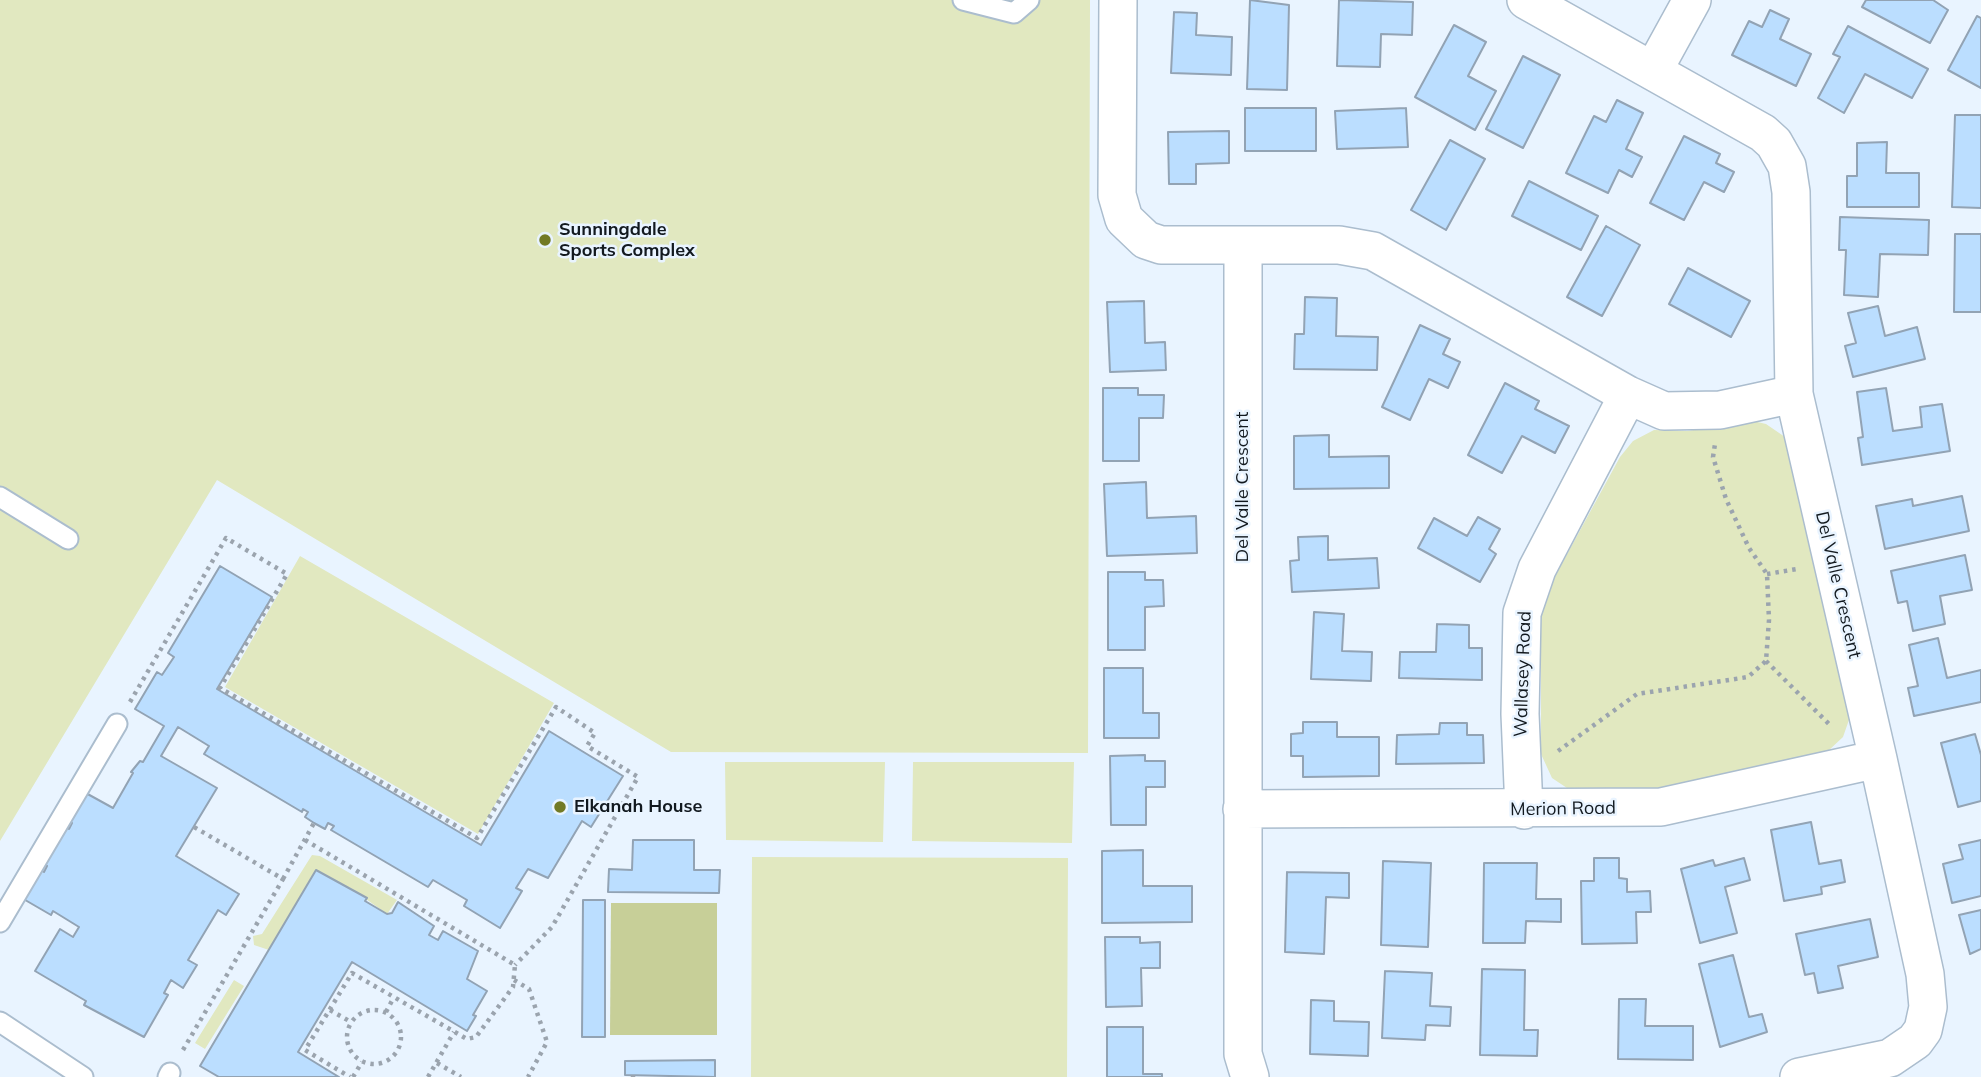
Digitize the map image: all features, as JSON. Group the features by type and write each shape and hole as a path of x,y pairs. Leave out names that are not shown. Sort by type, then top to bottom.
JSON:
{"street":[{"path":"1118,0 1117,195 1124,219 1146,240 1161,245 1339,245 1373,251 1628,395 1664,411 1720,410 1794,394"},
{"name":"Del Valle Crescent","path":"1526,0 1763,133 1783,155 1790,179 1794,394 1866,762 1924,974 1928,1006 1923,1030 1905,1049 1890,1058 1799,1077"},
{"path":"1653,71 1692,0"},
{"name":"Del Valle Crescent","path":"1243,245 1243,1054 1250,1077"},
{"name":"Wallasey Road","path":"1524,810 1522,613 1537,569 1628,395"},
{"name":"Merion Road","path":"1242,809 1524,810 1661,807 1866,762"}],"lane":[{"path":"963,0 1014,13 1029,0"},
{"path":"0,496 68,540"},
{"path":"0,922 117,724"},
{"path":"0,1023 83,1077"}],"path":[{"path":"1522,767 1569,746 1637,694 1748,677 1766,661 1769,620 1767,574 1749,548 1726,499 1713,457 1720,410"},
{"path":"117,724 226,538 287,574 220,688 477,838 556,707 595,733 587,746 638,777 552,927 515,965 513,987 476,1037 467,1039 352,973 305,1050 351,1077 362,1062"},
{"path":"1766,661 1866,762"},
{"path":"169,1075 314,823"},
{"path":"194,827 282,879"},
{"path":"305,840 515,965"},
{"path":"514,980 529,989 547,1042 528,1077"},
{"path":"386,1012 394,997"},
{"path":"330,1010 351,1022"},
{"path":"369,1010 386,1012 398,1024 401,1040 394,1056 379,1064 362,1062 349,1050 346,1033 351,1022 369,1010"},
{"path":"429,1077 454,1032"},
{"path":"437,1063 461,1077"}],"shaded area":[{"name":"Sunningdale Sports Complex","path":"0,0 1090,0 1088,753 671,752 217,480 0,841"},
{"path":"1753,421 1766,424 1785,437 1850,717 1843,737 1827,752 1640,794 1573,792 1552,778 1541,754 1541,602 1620,457 1633,441 1654,430 1687,431"},
{"path":"300,556 554,703 478,834 225,687"},
{"path":"725,762 885,762 883,842 726,840"},
{"path":"913,762 1074,762 1072,843 912,841"},
{"path":"312,855 320,856 397,900 387,914 349,887 269,950 254,945 253,936 262,934"},
{"path":"752,857 1068,858 1067,1077 751,1077"},
{"path":"611,903 717,903 717,1035 610,1035"},
{"path":"234,980 244,986 205,1049 195,1043"}],"building":[{"path":"1250,0 1289,5 1287,90 1247,89"},
{"path":"1339,0 1413,2 1412,35 1381,34 1380,67 1337,66"},
{"path":"1866,0 1933,0 1948,10 1930,43 1862,7"},
{"path":"1770,10 1789,19 1780,39 1811,54 1796,86 1732,55 1749,21 1762,27"},
{"path":"1174,12 1197,13 1196,35 1232,37 1231,75 1171,73"},
{"path":"1977,16 1981,18 1981,88 1948,70"},
{"path":"1454,25 1486,42 1468,76 1496,91 1475,130 1415,97"},
{"path":"1848,26 1928,69 1912,98 1865,74 1844,113 1818,98 1840,57 1833,54"},
{"path":"1523,56 1560,75 1523,148 1486,129"},
{"path":"1617,100 1643,113 1626,149 1642,157 1632,177 1619,170 1608,193 1566,173 1594,116 1606,122"},
{"path":"1245,108 1316,108 1316,151 1245,151"},
{"path":"1406,108 1408,147 1337,149 1335,111"},
{"path":"1955,115 1981,115 1981,208 1952,207"},
{"path":"1229,131 1229,163 1196,164 1196,184 1169,184 1168,132"},
{"path":"1684,136 1720,154 1716,163 1734,172 1724,192 1704,182 1684,220 1650,203"},
{"path":"1450,140 1485,159 1446,230 1411,210"},
{"path":"1887,142 1886,173 1919,173 1919,207 1847,207 1847,176 1857,176 1857,143"},
{"path":"1529,181 1598,216 1581,250 1512,216"},
{"path":"1840,217 1929,220 1928,255 1880,254 1878,297 1844,295 1846,250 1839,250"},
{"path":"1606,226 1640,245 1602,316 1567,297"},
{"path":"1955,234 1981,234 1981,312 1954,312"},
{"path":"1688,268 1750,301 1731,337 1669,304"},
{"path":"1305,297 1337,298 1336,336 1378,337 1377,370 1294,369 1295,334 1304,334"},
{"path":"1144,301 1145,343 1165,342 1166,370 1110,372 1107,302"},
{"path":"1878,306 1885,336 1917,327 1925,359 1853,377 1845,346 1856,343 1848,313"},
{"path":"1420,325 1450,339 1443,354 1460,362 1448,388 1429,379 1410,420 1382,407"},
{"path":"1505,383 1539,401 1535,409 1569,426 1555,453 1522,436 1502,473 1468,455"},
{"path":"1103,388 1138,388 1138,395 1164,395 1163,418 1139,418 1139,461 1103,461"},
{"path":"1886,388 1893,431 1922,427 1920,407 1942,404 1950,451 1862,465 1858,438 1863,437 1857,392"},
{"path":"1329,435 1329,457 1389,456 1389,488 1294,489 1294,436"},
{"path":"1146,482 1147,518 1196,516 1197,553 1107,556 1104,484"},
{"path":"1962,496 1969,531 1885,549 1876,506 1912,499 1913,506"},
{"path":"1478,517 1500,529 1489,549 1496,554 1480,582 1418,548 1434,518 1467,536"},
{"path":"1328,536 1328,560 1377,558 1379,588 1292,592 1290,561 1299,560 1298,537"},
{"path":"1965,555 1972,590 1940,596 1945,624 1913,631 1907,601 1898,603 1891,571"},
{"path":"220,566 272,597 217,689 481,845 549,731 623,776 591,827 582,821 548,878 528,869 516,888 522,891 500,928 464,906 467,900 433,880 428,887 331,830 334,826 328,823 325,829 314,823 305,817 308,812 303,809 302,812 204,754 209,746 178,727 161,756 217,788 176,856 239,894 226,915 218,910 188,960 197,965 183,988 171,980 164,993 168,995 144,1037 84,1005 86,1001 35,971 60,929 73,937 79,927 53,911 51,915 20,897 37,868 44,872 47,866 43,864 66,827 69,829 72,823 67,819 84,792 113,808 133,773 131,772 140,761 143,762 164,726 135,709 157,672 162,675 174,657 168,653"},
{"path":"1108,572 1145,572 1145,580 1163,580 1164,606 1145,607 1145,650 1108,650"},
{"path":"1314,612 1344,614 1342,651 1372,652 1371,681 1311,679"},
{"path":"1437,624 1469,625 1469,648 1482,648 1482,680 1399,678 1400,652 1436,652"},
{"path":"1938,638 1947,678 1981,670 1981,702 1914,716 1908,688 1918,686 1909,645"},
{"path":"1104,668 1143,668 1143,713 1159,713 1159,738 1104,738"},
{"path":"1303,722 1337,722 1337,737 1379,737 1379,776 1303,777 1303,756 1291,756 1291,734 1303,733"},
{"path":"1440,723 1467,723 1467,735 1483,735 1484,763 1396,764 1397,735 1439,734"},
{"path":"1975,734 1981,755 1981,801 1958,807 1941,743"},
{"path":"1145,755 1145,761 1165,761 1165,787 1146,787 1146,825 1111,825 1110,756"},
{"path":"1811,822 1819,864 1841,860 1845,882 1821,887 1822,894 1784,901 1771,830"},
{"path":"633,840 694,840 694,870 720,870 719,893 608,892 609,869 632,870"},
{"path":"1981,840 1981,896 1952,903 1943,864 1963,859 1959,845"},
{"path":"1143,850 1143,886 1192,886 1192,922 1102,923 1102,851"},
{"path":"1594,858 1619,858 1619,878 1627,879 1627,892 1650,891 1651,912 1636,912 1637,943 1582,944 1581,881 1594,881"},
{"path":"1744,858 1750,880 1725,887 1737,933 1700,943 1681,869 1713,860 1715,866"},
{"path":"1383,861 1431,863 1428,947 1381,945"},
{"path":"1484,863 1537,863 1536,899 1561,899 1561,922 1526,921 1525,943 1483,943"},
{"path":"316,870 367,898 365,901 387,914 392,913 398,902 434,926 429,935 438,940 443,931 478,951 467,979 487,991 473,1015 476,1016 467,1031 352,962 298,1052 339,1077 219,1077 200,1066"},
{"path":"1287,872 1349,873 1349,898 1326,897 1324,954 1285,952"},
{"path":"583,900 605,900 605,1037 582,1037"},
{"path":"1981,910 1981,949 1970,954 1959,915"},
{"path":"1870,919 1878,957 1838,966 1843,988 1818,993 1814,973 1805,975 1796,934"},
{"path":"1105,937 1140,937 1140,943 1160,942 1160,968 1141,968 1142,1006 1106,1007"},
{"path":"1733,955 1749,1017 1762,1014 1767,1032 1720,1047 1699,964"},
{"path":"1482,969 1525,970 1524,1030 1538,1030 1537,1056 1480,1055"},
{"path":"1385,971 1432,973 1430,1006 1451,1007 1450,1026 1426,1025 1425,1040 1382,1038"},
{"path":"1619,999 1646,999 1645,1026 1693,1026 1693,1060 1618,1059"},
{"path":"1311,1000 1334,1001 1334,1021 1369,1022 1368,1056 1310,1054"},
{"path":"1107,1027 1143,1027 1143,1074 1162,1074 1162,1077 1107,1077"},
{"path":"715,1060 715,1077 625,1075 625,1061"}],"place":[{"name":"Sunningdale Sports Complex","path":"545,240"},
{"name":"Elkanah House","path":"560,807"}]}
